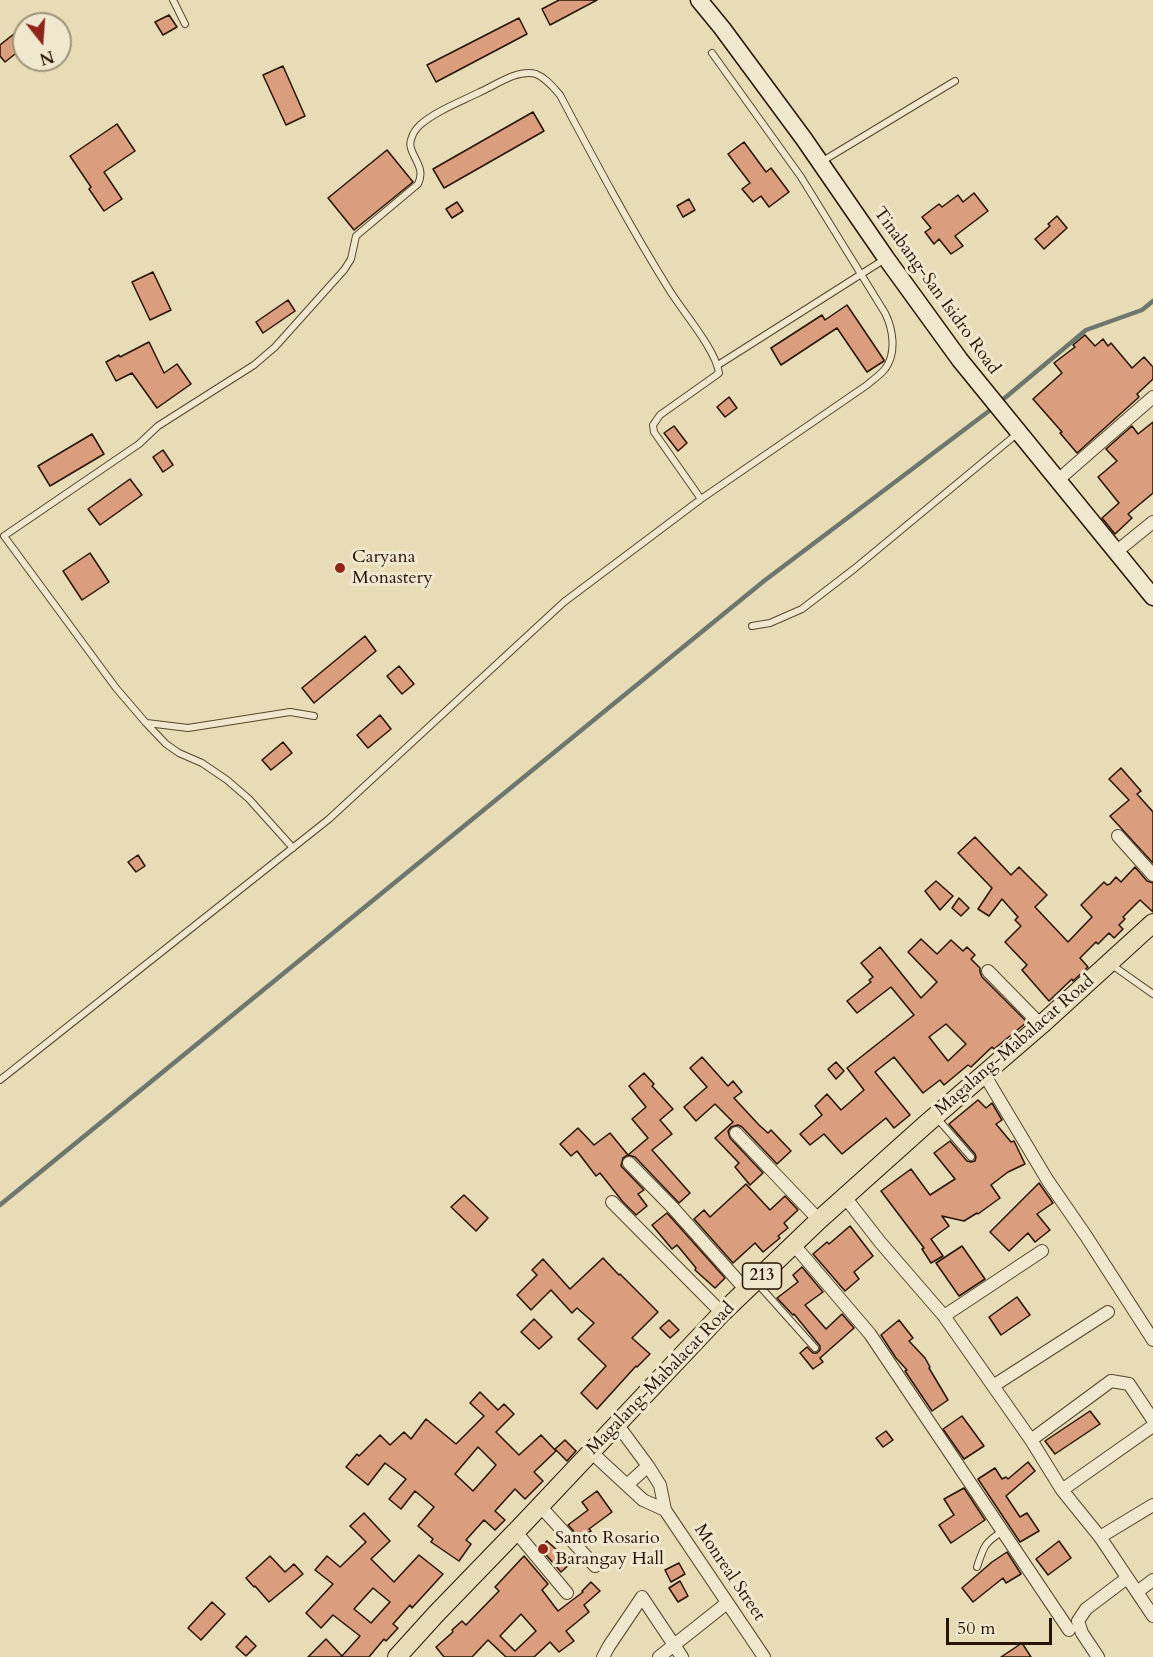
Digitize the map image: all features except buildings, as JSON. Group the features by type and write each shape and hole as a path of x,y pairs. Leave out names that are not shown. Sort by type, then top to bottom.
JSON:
{"main road":[{"name":"Magalang-Mabalacat Road","path":"397,1657 722,1313 819,1220 935,1116 1041,1026 1153,923"}],"street":[{"name":"Tinabang-San Isidro Road","path":"699,0 820,163 960,360 1153,597"},
{"path":"1058,480 1153,397"},
{"path":"1116,552 1153,522"},
{"path":"1118,836 1153,875"},
{"path":"988,971 1041,1026"},
{"path":"984,1074 1048,1181 1153,1340"},
{"path":"736,1133 819,1220"},
{"path":"629,1163 751,1286"},
{"path":"845,1197 880,1242 944,1316 1031,1440 1062,1490 1100,1537 1153,1616"},
{"path":"612,1202 722,1313"},
{"path":"794,1245 870,1334 1069,1630"},
{"path":"944,1316 1042,1251"},
{"path":"993,1386 1108,1312"},
{"path":"1031,1440 1111,1381 1129,1384 1153,1420"},
{"path":"617,1424 660,1485 665,1510"},
{"path":"1062,1490 1153,1426"},
{"path":"591,1452 643,1500 665,1510"},
{"path":"627,1485 648,1466"},
{"path":"1100,1537 1153,1505"},
{"path":"540,1506 595,1566"},
{"name":"Monreal Street","path":"665,1510 764,1657"},
{"path":"516,1532 567,1593"},
{"path":"1098,1657 1082,1633 1078,1622 1086,1609 1127,1578"},
{"path":"1137,1592 1153,1580"},
{"path":"603,1657 642,1597 682,1657"},
{"path":"659,1657 727,1603"}],"lane":[{"path":"173,0 185,24"},
{"path":"0,1080 329,819 564,602 701,498 867,385 886,367 893,347 890,324 801,177 712,53"},
{"path":"293,848 249,799 227,780 166,744 146,723 116,688 2,534 139,444 158,426 254,364 275,347 344,270 351,259 356,236 418,184 421,171 410,142 419,126 444,110 514,76 527,73 536,74 548,81 560,95 617,202 718,365 719,373 660,415 652,424 654,432 701,498"},
{"path":"820,163 955,81"},
{"path":"718,365 886,258"},
{"path":"752,626 770,623 802,609 854,569 1018,432"},
{"path":"146,723 188,728 290,712 314,716"},
{"path":"1110,963 1153,994"},
{"path":"935,1116 971,1157"},
{"path":"751,1286 815,1348"},
{"path":"978,1566 984,1547 989,1540 1003,1531"}],"waterway":[{"path":"1000,402 1086,330 1142,310 1153,301"},
{"path":"0,1205 764,581 989,411"}],"place":[{"name":"Caryana Monastery","path":"340,568"},
{"name":"Santo Rosario Barangay Hall","path":"543,1549"}]}
